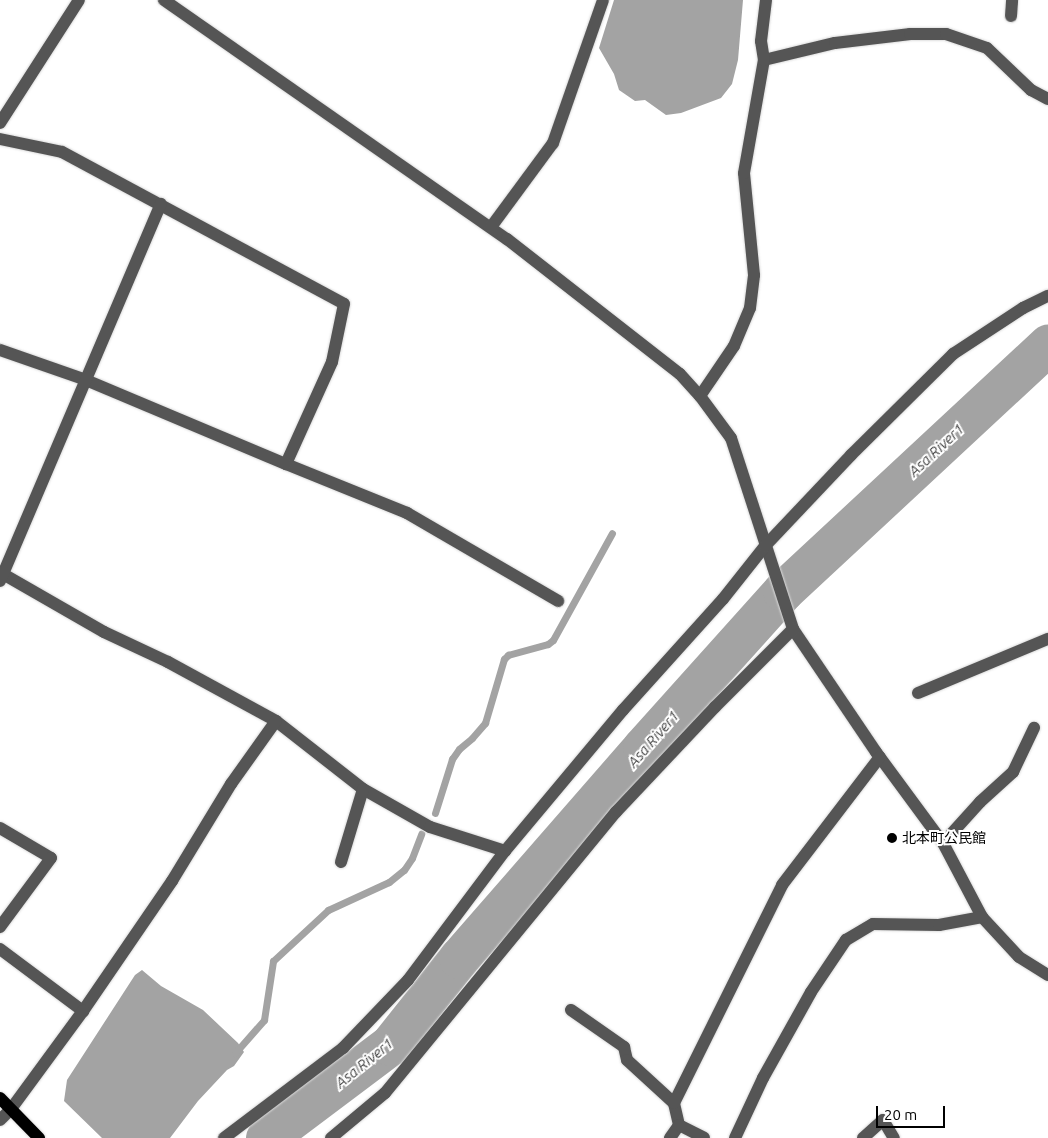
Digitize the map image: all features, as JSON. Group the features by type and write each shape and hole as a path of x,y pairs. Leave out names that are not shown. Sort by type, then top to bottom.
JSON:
{"main road":[{"path":"0,1098 39,1138"}],"street":[{"path":"0,122 79,0"},
{"path":"164,0 491,227 680,374 700,396 731,438 792,624 880,757 943,843 982,917 1019,957 1048,975"},
{"path":"491,227 554,143 603,0"},
{"path":"700,396 734,346 750,308 754,275 744,173 764,60 762,41 766,0"},
{"path":"1011,16 1012,0"},
{"path":"764,60 835,43 910,34 946,34 987,48 1031,90 1048,99"},
{"path":"0,138 62,152 344,304 332,362 286,464"},
{"path":"161,204 2,578 104,632 168,662 276,721 363,789 430,827 505,850"},
{"path":"224,1138 343,1048 408,980 505,850 630,702 767,552 851,455 953,354 1023,308 1048,296"},
{"path":"0,350 86,380 407,513 558,601"},
{"path":"331,1138 385,1093 616,812 792,624"},
{"path":"918,693 1048,639"},
{"path":"0,1120 84,1011 172,881 232,784 276,721"},
{"path":"943,843 980,802 1013,772 1034,728"},
{"path":"674,1103 782,885 880,757"},
{"path":"341,862 363,789"},
{"path":"0,828 51,858 0,927"},
{"path":"735,1138 763,1078 806,1001 846,940 873,924 939,925 982,917"},
{"path":"0,949 84,1011"},
{"path":"571,1010 624,1047 627,1060 674,1103 679,1125 670,1138"},
{"path":"863,1138 883,1120 894,1138"},
{"path":"679,1125 704,1138"}],"shaded area":[{"path":"614,0 743,0 738,60 732,84 721,98 681,113 666,115 645,100 635,101 619,90 614,74 599,48"},
{"path":"142,970 161,986 203,1010 238,1043 244,1052 234,1066 227,1070 198,1101 170,1138 102,1138 64,1101 67,1080 135,975"}],"waterway":[{"name":"Asa River1","path":"266,1138 390,1045 459,958 643,747 783,591 1048,345"},
{"path":"435,813 452,759 459,749 485,723 504,659 508,655 548,644 553,640 612,533"},
{"path":"235,1053 264,1020 273,961 328,910 389,882 404,870 412,858 421,834"}],"place":[{"name":"北本町公民館","path":"892,838"}]}
